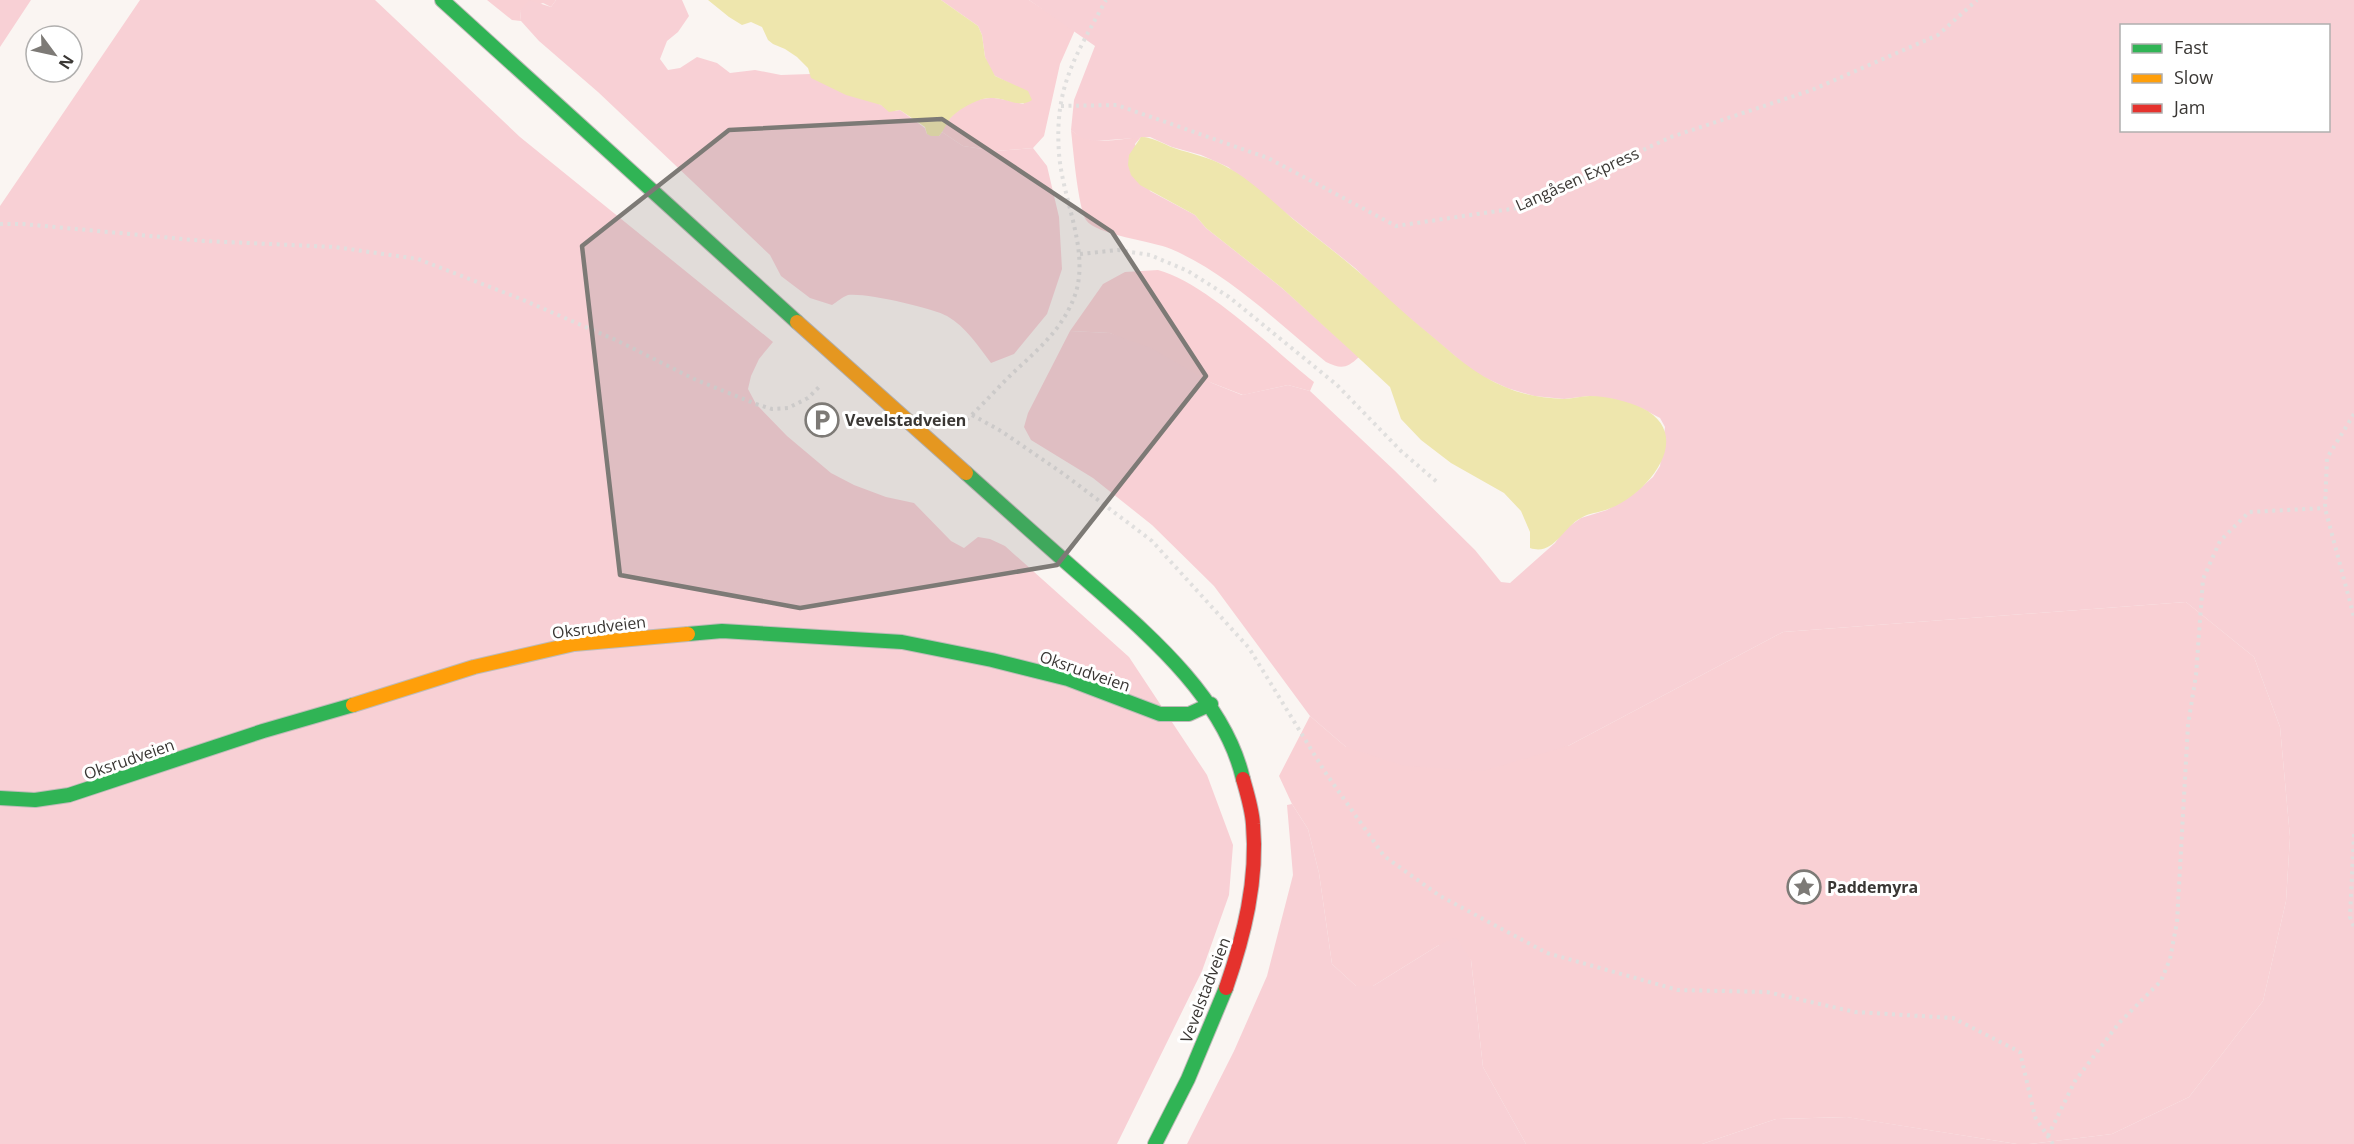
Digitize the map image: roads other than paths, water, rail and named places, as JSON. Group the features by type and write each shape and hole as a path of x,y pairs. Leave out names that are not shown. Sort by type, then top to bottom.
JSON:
{"main road":[{"name":"Vevelstadveien","path":"442,0 936,447 1172,656 1211,704 1237,753 1251,803 1256,846 1253,892 1241,948 1229,983 1195,1062 1155,1144"},
{"name":"Oksrudveien","path":"0,798 35,800 69,795 263,731 326,714 474,667 574,644 642,637 722,631 902,642 992,660 1068,679 1160,714 1189,714 1211,704"}],"place":[{"name":"Vevelstadveien","path":"822,420"},
{"name":"Paddemyra","path":"1804,887"}]}
